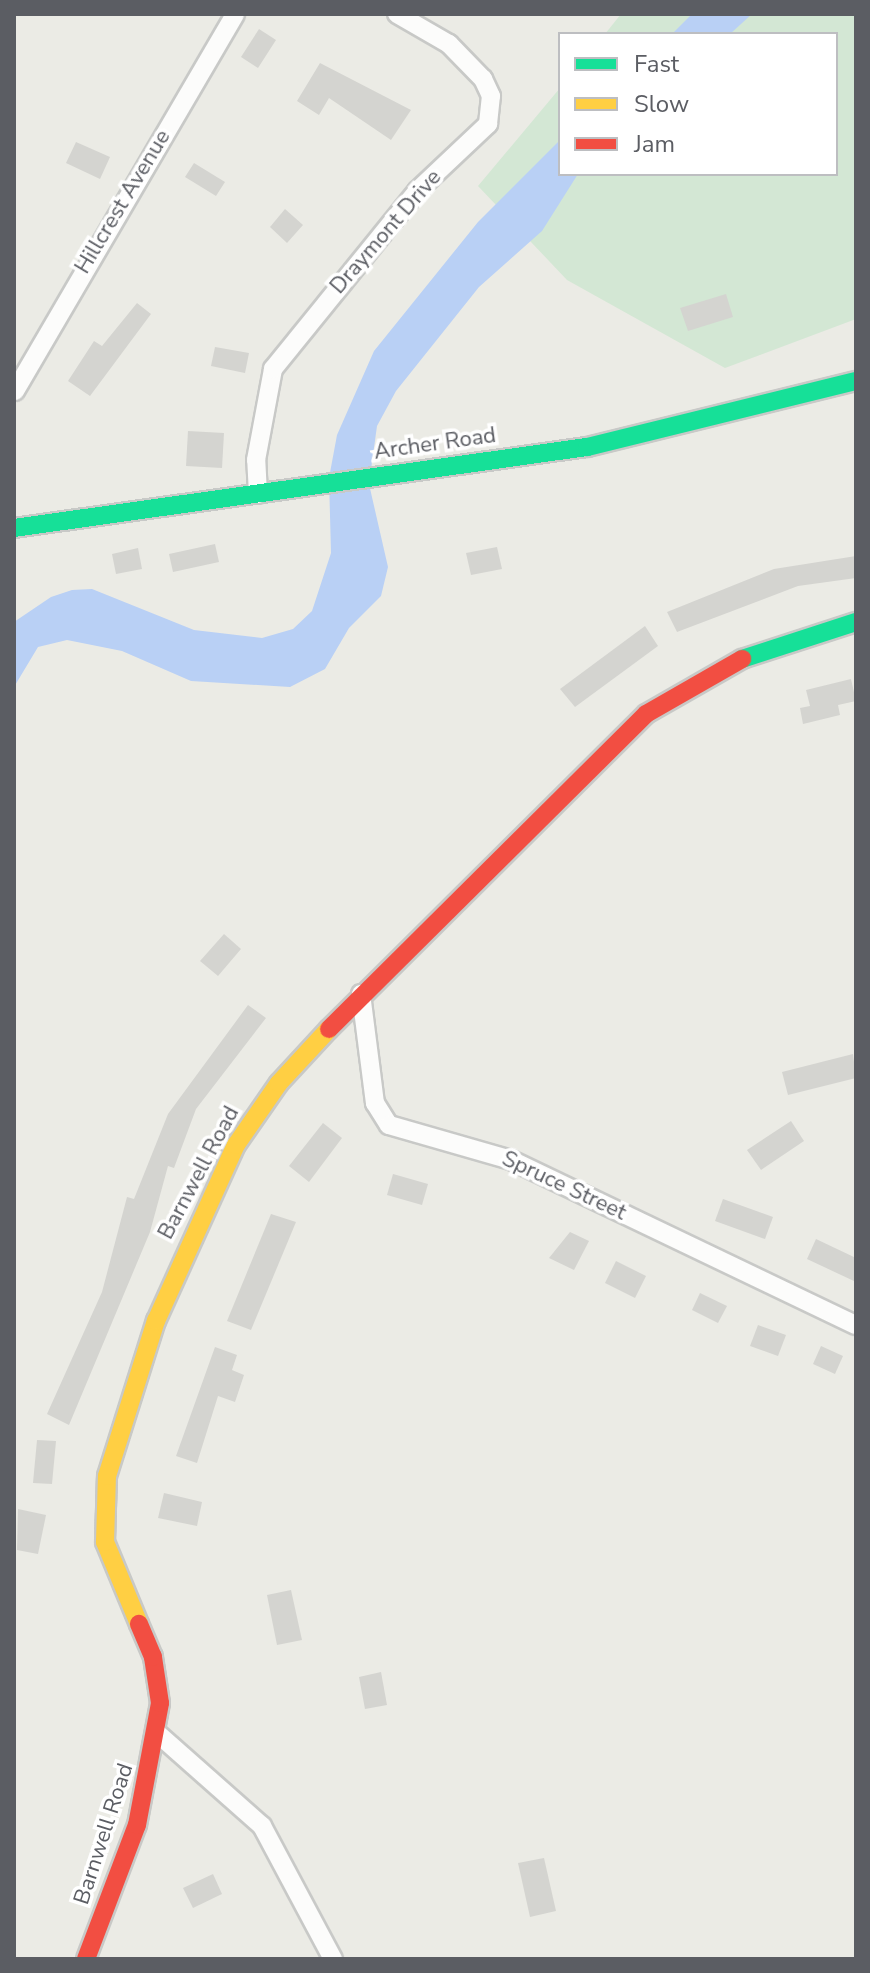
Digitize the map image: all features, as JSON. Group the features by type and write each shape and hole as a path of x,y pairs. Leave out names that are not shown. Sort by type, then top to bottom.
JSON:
{"street":[{"name":"Hillcrest Avenue","path":"15,391 235,14"},
{"name":"Draymont Drive","path":"258,494 256,460 273,369 417,191 488,124 491,96 483,79 449,44 397,14"},
{"name":"Archer Road","path":"14,528 659,433 856,381"},
{"name":"Barnwell Road","path":"86,1959 137,1825 158,1734 153,1657 105,1542 107,1476 156,1321 236,1145 279,1083 361,994 646,714 749,655 856,622"},
{"name":"Spruce Street","path":"361,994 375,1103 389,1125 511,1160 856,1325"},
{"path":"158,1734 262,1826 333,1959"}],"green space":[{"path":"621,14 856,14 856,319 725,368 567,280 478,186 558,90 558,176 838,176 838,32 607,32"}],"water":[{"path":"692,14 752,14 732,32 674,32"},
{"path":"558,142 558,176 577,176 542,231 479,287 396,391 377,426 369,484 388,567 381,596 349,628 325,669 290,687 191,681 122,651 67,640 38,647 14,687 14,622 51,597 72,590 92,589 194,630 262,638 293,629 312,611 331,553 329,478 337,435 374,351 478,222"}],"building":[{"path":"259,29 276,40 258,68 241,57"},
{"path":"320,63 411,110 391,140 329,98 319,115 297,101"},
{"path":"76,142 110,157 100,179 66,163"},
{"path":"194,163 225,182 216,196 185,177"},
{"path":"285,209 303,225 287,243 270,227"},
{"path":"726,294 733,317 688,331 680,308"},
{"path":"137,303 151,314 90,396 68,381 94,341 102,346"},
{"path":"215,347 249,353 245,373 211,366"},
{"path":"188,431 224,433 222,468 186,466"},
{"path":"215,544 219,562 173,572 169,554"},
{"path":"497,547 502,569 471,575 466,553"},
{"path":"138,548 142,569 116,574 112,554"},
{"path":"856,556 856,578 798,586 677,632 667,612 774,569"},
{"path":"645,626 658,646 575,707 560,689"},
{"path":"851,679 856,701 838,705 840,715 803,724 800,708 810,706 806,690"},
{"path":"224,934 241,949 218,976 200,961"},
{"path":"248,1005 266,1018 196,1109 174,1168 168,1166 150,1232 69,1425 47,1414 102,1292 127,1197 134,1199 168,1114"},
{"path":"853,1054 856,1078 788,1095 782,1072"},
{"path":"791,1121 804,1141 761,1170 747,1150"},
{"path":"323,1123 342,1138 309,1182 289,1166"},
{"path":"393,1174 428,1184 422,1205 387,1195"},
{"path":"723,1199 773,1217 765,1239 715,1221"},
{"path":"271,1214 296,1222 251,1330 227,1321"},
{"path":"570,1232 589,1241 574,1270 549,1258"},
{"path":"816,1239 856,1258 856,1282 807,1259"},
{"path":"616,1261 646,1276 635,1298 605,1283"},
{"path":"700,1293 727,1306 718,1323 692,1310"},
{"path":"758,1325 786,1335 778,1356 750,1346"},
{"path":"821,1346 843,1356 835,1374 813,1364"},
{"path":"215,1347 237,1355 232,1370 244,1375 235,1402 218,1396 197,1463 176,1456"},
{"path":"37,1440 56,1441 52,1484 33,1483"},
{"path":"164,1493 202,1502 197,1526 158,1518"},
{"path":"18,1509 46,1515 38,1554 17,1550"},
{"path":"291,1590 302,1640 277,1645 267,1595"},
{"path":"381,1672 387,1705 365,1709 359,1677"},
{"path":"544,1858 556,1911 530,1917 518,1863"},
{"path":"213,1874 222,1894 193,1908 183,1888"}],"traffic: fast":[{"path":"14,528 587,447 856,381"},
{"path":"742,659 856,622"}],"traffic: slow":[{"path":"139,1624 105,1542 107,1476 156,1321 236,1145 279,1083 329,1029"}],"traffic: jam":[{"path":"329,1029 646,714 742,659"},
{"path":"86,1959 137,1825 160,1703 153,1657 139,1624"}]}
